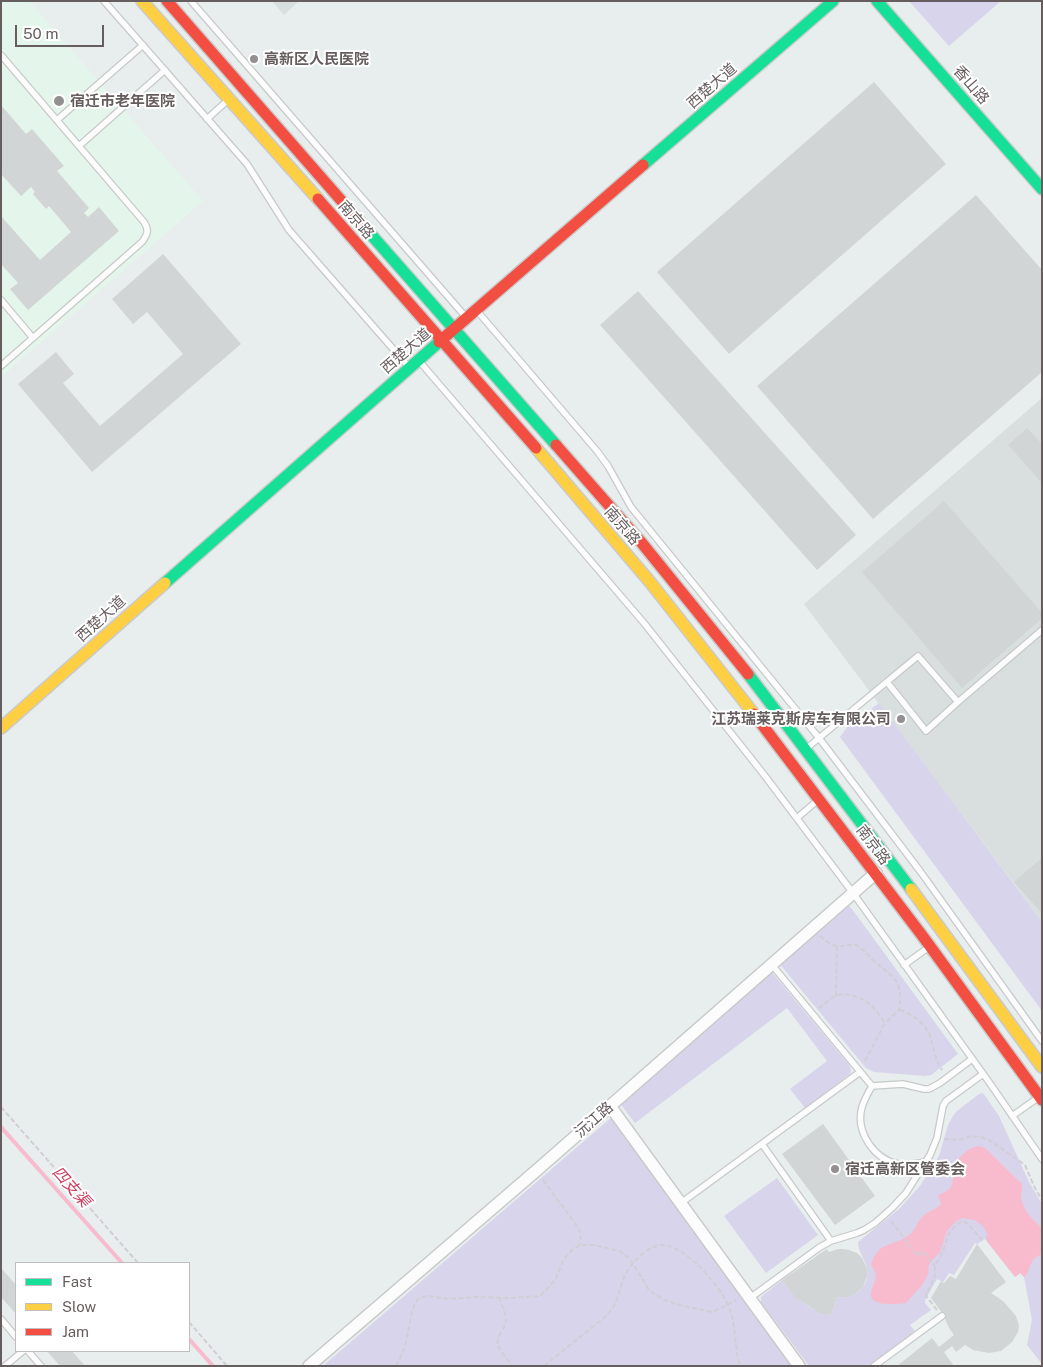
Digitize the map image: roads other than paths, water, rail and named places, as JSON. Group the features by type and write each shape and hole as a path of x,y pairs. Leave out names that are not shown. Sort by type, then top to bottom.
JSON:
{"main road":[{"name":"南京路","path":"142,1 442,340 628,556 720,669 820,799 930,946 1040,1099"},
{"name":"南京路","path":"167,1 641,542 737,660 886,855 1042,1067"},
{"name":"西楚大道","path":"1,728 454,328 833,1"},
{"name":"香山路","path":"877,1 1042,188"}],"street":[{"name":"沅江路","path":"309,1366 537,1170 876,873"},
{"path":"610,1106 798,1366"}],"lane":[{"path":"104,1 247,164 289,230 414,364 644,623 765,776 853,893 1042,1159"},
{"path":"191,1 466,318"},
{"path":"57,120 143,45"},
{"path":"1,55 148,228 148,232 142,242 1,366"},
{"path":"79,146 165,70"},
{"path":"207,119 229,99"},
{"path":"1,300 33,338"},
{"path":"476,310 597,450 631,507 819,738 920,871 1042,1041"},
{"path":"887,682 926,731 1042,630"},
{"path":"805,749 918,656 958,702"},
{"path":"797,818 820,799"},
{"path":"904,965 930,946"},
{"path":"772,965 872,1086"},
{"path":"872,1086 903,1084 929,1089 940,1084 972,1059"},
{"path":"681,1203 860,1072"},
{"path":"748,1296 820,1247 831,1241 857,1234 886,1214 906,1193 930,1155 937,1138 943,1106 946,1101 983,1074"},
{"path":"872,1086 862,1107 860,1117 866,1140 880,1155 898,1164 926,1162"},
{"path":"1012,1116 1040,1099"},
{"path":"762,1144 831,1241"},
{"path":"874,1366 942,1316"},
{"path":"1,1319 15,1336"},
{"path":"5,1366 22,1352"},
{"path":"29,1352 41,1366"}],"waterway":[{"name":"四支渠","path":"1,1127 121,1262"},
{"name":"四支渠","path":"190,1340 213,1366"}],"place":[{"name":"高新区人民医院","path":"254,59"},
{"name":"宿迁市老年医院","path":"59,101"},
{"name":"江苏瑞莱克斯房车有限公司","path":"901,719"},
{"name":"宿迁高新区管委会","path":"835,1169"}]}
